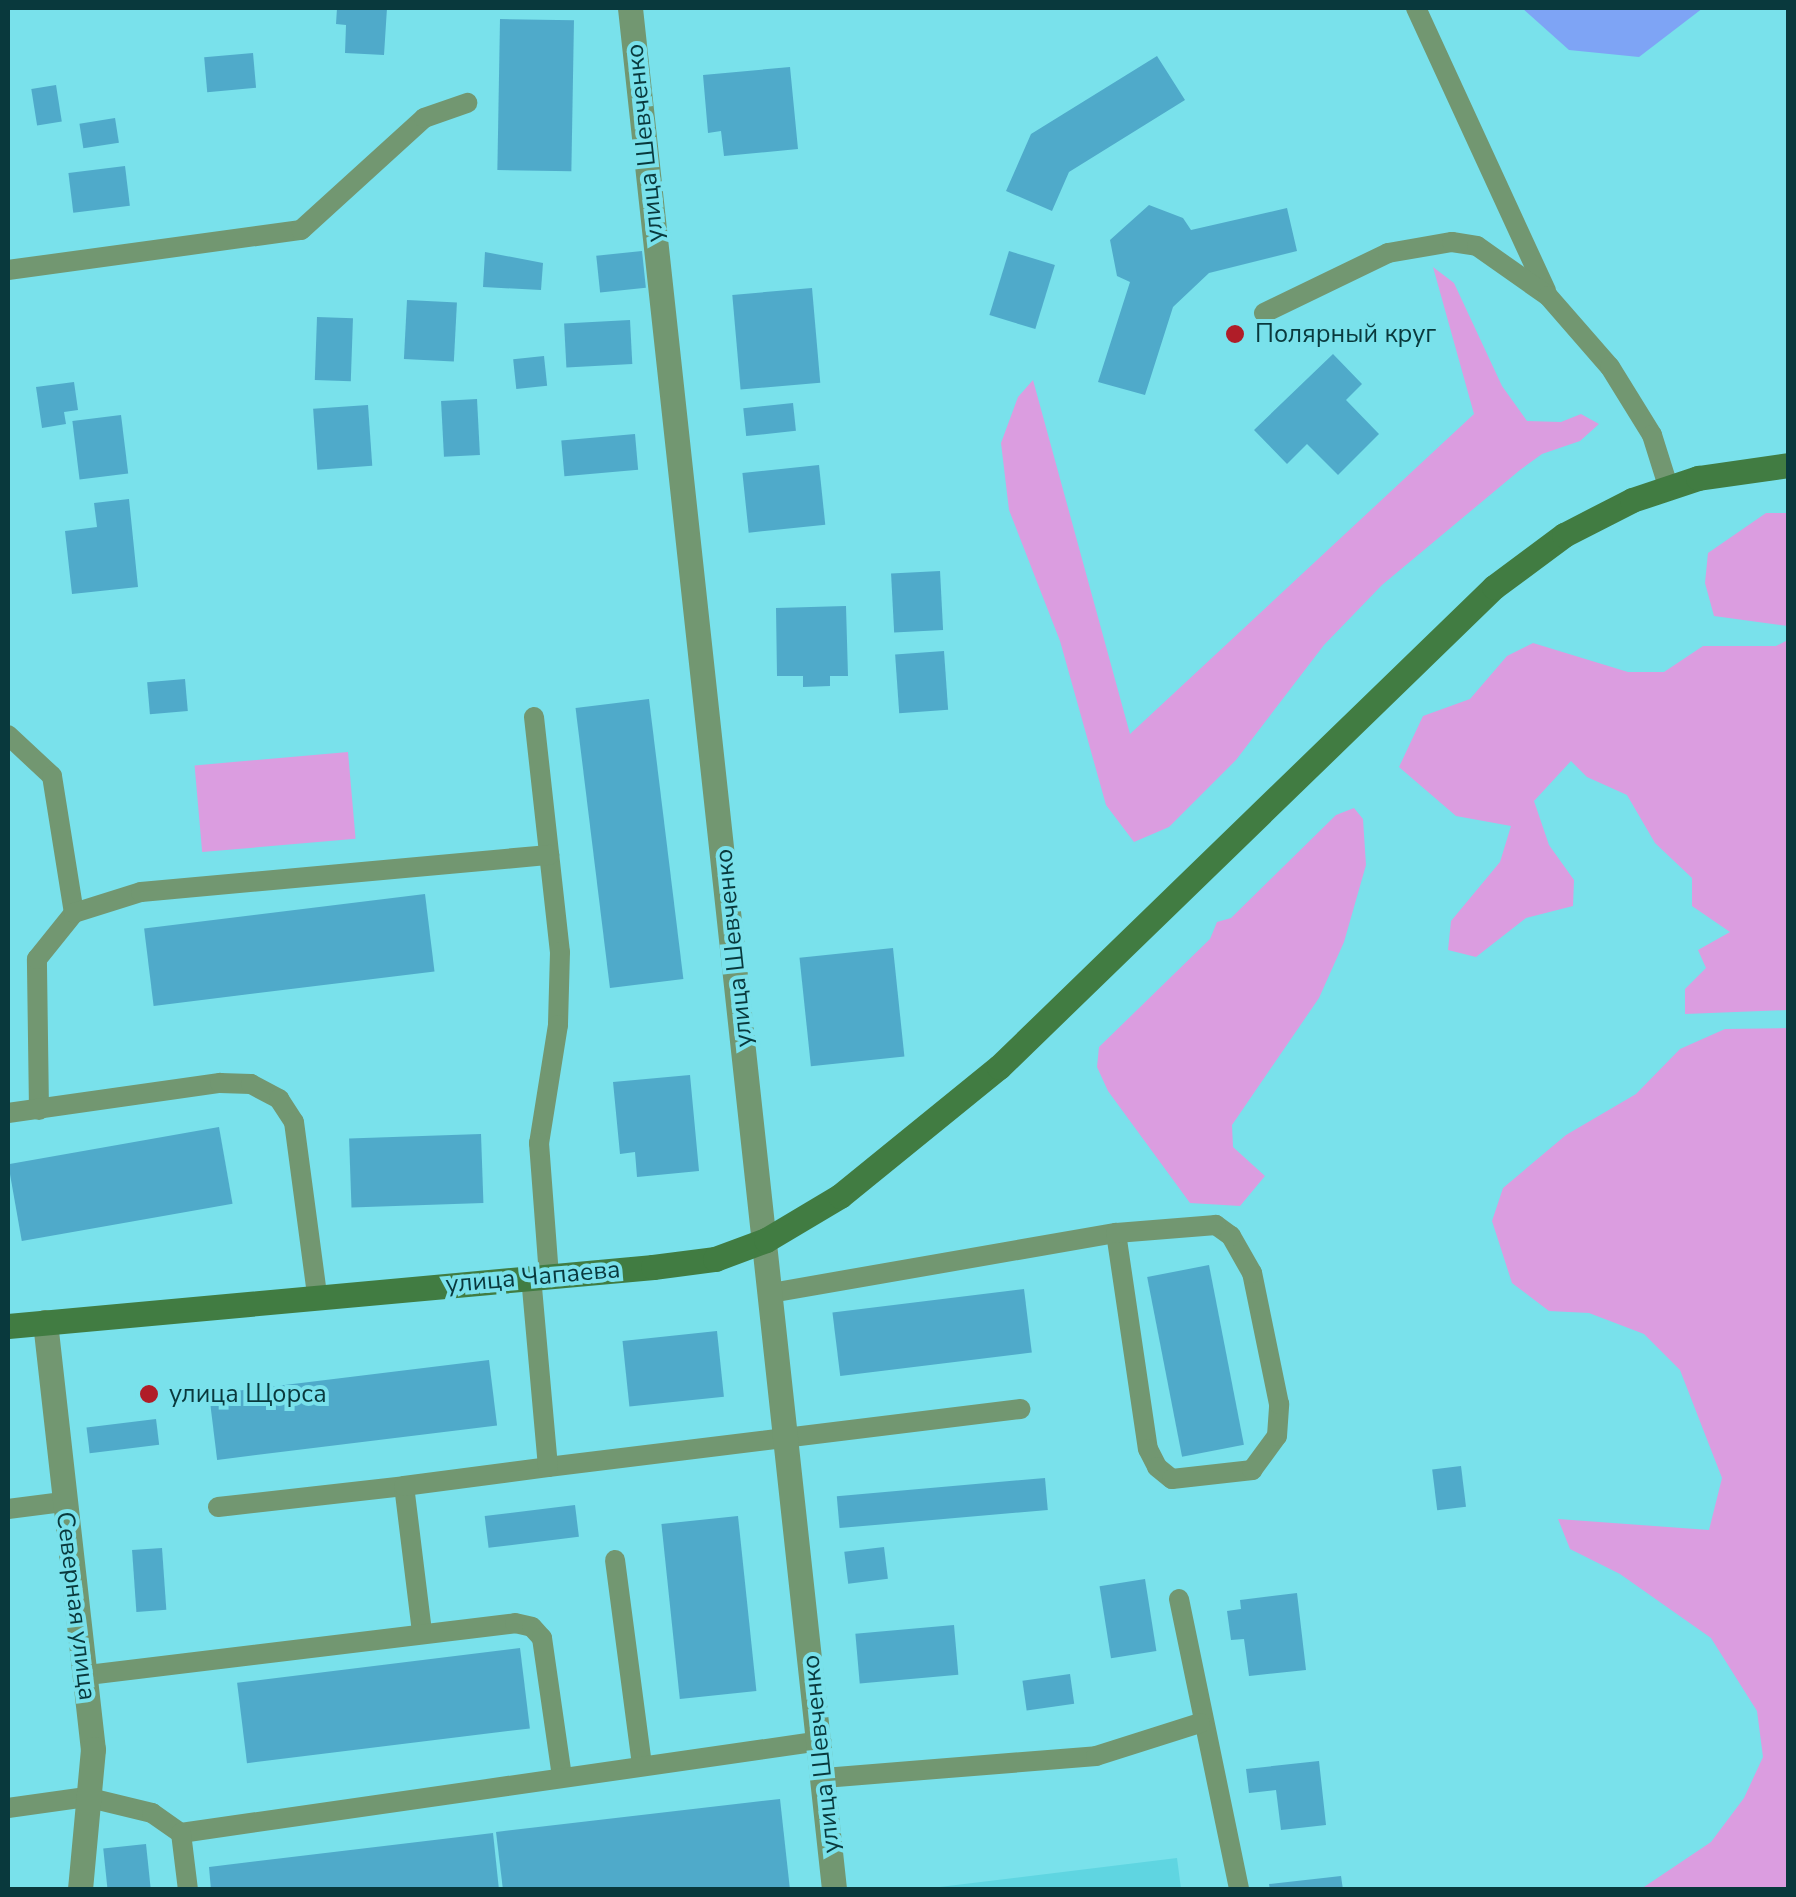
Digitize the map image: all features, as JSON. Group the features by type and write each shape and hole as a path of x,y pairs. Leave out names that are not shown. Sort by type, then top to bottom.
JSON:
{"main road":[{"name":"улица Чапаева","path":"8,1326 715,1259 766,1240 840,1196 999,1067 1462,614 1564,535 1668,486 1788,465"}],"street":[{"name":"улица Шевченко","path":"630,8 821,1741 834,1890"},
{"name":"Северная улица","path":"45,1322 63,1502 88,1675 93,1749 80,1890"}],"lane":[{"path":"1416,8 1548,296"},
{"path":"8,270 301,230 424,118 467,103"},
{"path":"1264,313 1388,253 1452,242 1504,260 1548,296 1634,404 1668,486"},
{"path":"534,718 560,986 539,1143 548,1467"},
{"path":"8,735 52,776 74,912"},
{"path":"39,1110 38,959 74,912 140,892 549,855"},
{"path":"8,1113 220,1082 251,1084 278,1100 294,1122 317,1295"},
{"path":"771,1294 1116,1232 1216,1225 1231,1236 1252,1273 1279,1404 1277,1436 1252,1470 1172,1478 1157,1466 1148,1449 1116,1232"},
{"path":"218,1507 1020,1409"},
{"path":"404,1486 422,1632"},
{"path":"8,1509 63,1502"},
{"path":"615,1560 642,1766"},
{"path":"1180,1599 1200,1723 1239,1890"},
{"path":"88,1675 422,1632 532,1627 542,1638 562,1777"},
{"path":"824,1778 1096,1756 1200,1723"},
{"path":"8,1808 86,1797 152,1814 181,1833 821,1741"},
{"path":"181,1833 188,1890"}],"shaded area":[{"path":"1522,8 1703,8 1639,57 1569,50"},
{"path":"1433,267 1454,283 1502,386 1527,421 1561,422 1581,414 1599,424 1580,441 1542,454 1520,470 1382,585 1324,645 1236,760 1169,827 1134,842 1106,805 1060,641 1009,510 1001,443 1018,397 1033,380 1130,734 1474,414"},
{"path":"1766,513 1788,513 1788,626 1714,616 1705,583 1708,553"},
{"path":"1788,640 1788,1010 1685,1014 1685,989 1706,968 1698,950 1730,932 1692,906 1692,878 1655,843 1627,795 1587,777 1571,761 1534,801 1549,845 1574,880 1573,906 1526,918 1476,957 1448,950 1451,921 1500,862 1511,826 1456,816 1399,767 1423,716 1470,699 1507,656 1533,643 1628,672 1664,672 1703,646 1776,646"},
{"path":"348,752 356,839 202,852 195,765"},
{"path":"1354,808 1363,819 1366,865 1344,942 1319,998 1232,1125 1233,1147 1265,1176 1240,1206 1190,1203 1108,1091 1097,1067 1099,1047 1210,939 1217,922 1231,918 1336,815"},
{"path":"1788,1028 1788,1889 1641,1889 1711,1842 1744,1798 1763,1757 1757,1711 1711,1638 1620,1574 1570,1549 1558,1519 1709,1530 1722,1478 1680,1370 1644,1334 1589,1313 1549,1311 1512,1283 1492,1221 1503,1188 1566,1135 1636,1094 1680,1049 1725,1029"},
{"path":"1177,1858 1181,1889 923,1889"}],"building":[{"path":"337,8 387,8 384,55 345,53 346,25 336,24"},
{"path":"500,19 574,20 571,171 497,170"},
{"path":"253,53 256,88 207,92 204,57"},
{"path":"1157,56 1185,100 1069,172 1052,211 1006,191 1031,134"},
{"path":"790,67 798,149 724,156 721,131 708,133 703,75"},
{"path":"56,85 62,122 37,125 31,89"},
{"path":"115,118 119,143 83,148 79,124"},
{"path":"125,166 130,206 73,213 68,173"},
{"path":"1149,205 1183,218 1191,230 1287,208 1297,251 1209,273 1173,307 1145,395 1098,382 1130,282 1117,276 1110,240"},
{"path":"642,251 646,288 600,293 596,256"},
{"path":"1009,251 1055,265 1035,329 989,315"},
{"path":"485,252 543,263 541,290 483,287"},
{"path":"812,288 820,383 741,390 732,295"},
{"path":"407,300 457,303 454,362 404,359"},
{"path":"317,317 353,318 351,381 315,380"},
{"path":"630,320 632,364 566,367 564,323"},
{"path":"1333,354 1362,384 1346,400 1379,434 1338,475 1307,444 1287,464 1254,430"},
{"path":"544,356 547,386 516,389 513,359"},
{"path":"74,382 78,410 64,412 66,424 42,428 36,387"},
{"path":"477,399 480,455 444,457 441,401"},
{"path":"793,403 796,431 746,436 743,408"},
{"path":"368,405 372,466 317,470 313,409"},
{"path":"121,415 128,474 80,480 72,421"},
{"path":"635,434 638,470 564,476 561,440"},
{"path":"819,465 825,525 749,533 742,473"},
{"path":"129,499 138,587 72,594 65,531 97,527 94,503"},
{"path":"940,571 943,630 894,632 891,574"},
{"path":"846,606 848,676 830,676 830,686 803,687 803,676 777,676 776,608"},
{"path":"944,651 948,710 899,713 895,654"},
{"path":"185,679 188,711 150,714 147,682"},
{"path":"649,699 683,979 610,988 576,708"},
{"path":"425,894 435,971 154,1006 144,928"},
{"path":"893,948 904,1056 811,1066 800,958"},
{"path":"690,1075 699,1171 637,1177 635,1152 620,1154 613,1082"},
{"path":"219,1127 233,1204 22,1241 8,1164"},
{"path":"481,1134 483,1203 351,1208 349,1139"},
{"path":"1209,1265 1244,1445 1182,1457 1147,1277"},
{"path":"1024,1289 1032,1353 840,1376 832,1313"},
{"path":"717,1331 724,1397 629,1407 623,1341"},
{"path":"489,1360 497,1426 217,1460 209,1394"},
{"path":"156,1419 159,1445 90,1453 87,1428"},
{"path":"1461,1466 1466,1507 1437,1510 1432,1470"},
{"path":"1045,1478 1048,1510 840,1528 837,1496"},
{"path":"575,1505 579,1537 489,1548 485,1516"},
{"path":"738,1516 756,1691 680,1699 661,1524"},
{"path":"884,1547 888,1579 848,1584 844,1552"},
{"path":"162,1548 166,1610 136,1612 132,1550"},
{"path":"1145,1579 1156,1651 1111,1658 1100,1586"},
{"path":"1297,1593 1306,1670 1249,1676 1244,1639 1231,1640 1227,1611 1241,1609 1240,1600"},
{"path":"954,1625 958,1675 860,1683 855,1634"},
{"path":"520,1648 530,1728 247,1763 237,1683"},
{"path":"1070,1674 1074,1704 1027,1710 1022,1681"},
{"path":"1319,1761 1326,1825 1281,1830 1276,1790 1249,1793 1246,1769"},
{"path":"780,1799 790,1890 503,1890 496,1832"},
{"path":"493,1833 499,1890 211,1890 209,1867"},
{"path":"146,1844 151,1890 108,1890 103,1848"},
{"path":"1341,1876 1343,1890 1270,1890 1269,1884"}],"place":[{"name":"Полярный круг","path":"1235,334"},
{"name":"улица Щорса","path":"149,1394"}]}
